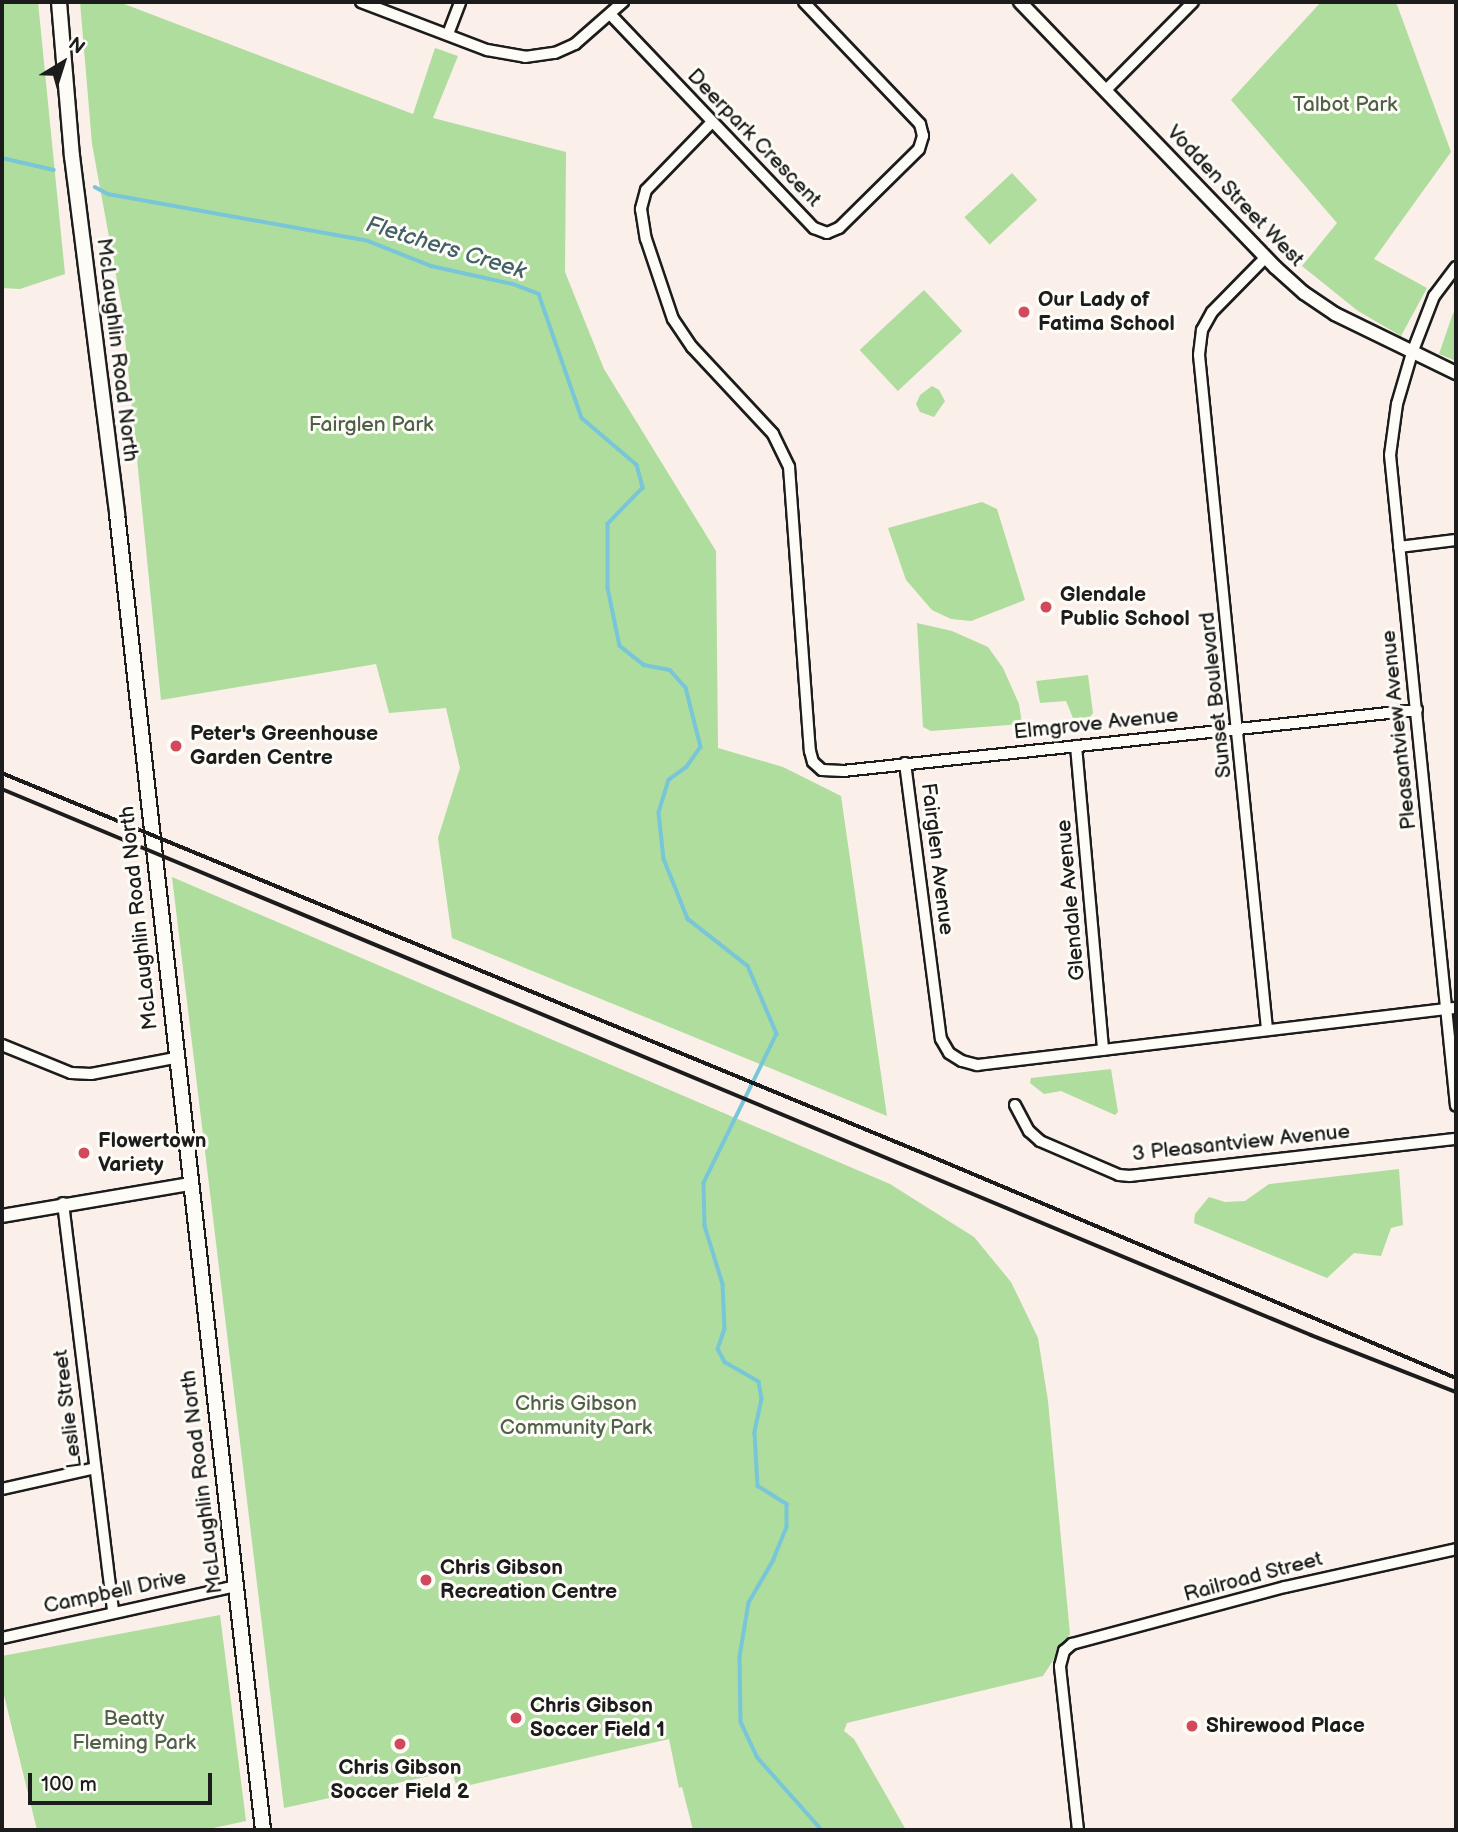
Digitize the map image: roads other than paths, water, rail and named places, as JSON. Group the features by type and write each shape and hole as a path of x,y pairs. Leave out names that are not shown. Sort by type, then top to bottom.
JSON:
{"main road":[{"name":"McLaughlin Road North","path":"59,2 72,156 117,514 175,1058 263,1830"}],"street":[{"path":"361,2 498,53 536,56 575,44 622,2"},
{"path":"447,34 460,2"},
{"name":"Deerpark Crescent","path":"610,14 814,228 827,233 839,228 919,149 923,136 920,124 804,2"},
{"name":"Vodden Street West","path":"1020,2 1304,293 1335,314 1456,373"},
{"path":"1105,90 1193,2"},
{"name":"Fairglen Avenue","path":"712,122 646,190 640,209 646,239 673,319 692,347 773,435 789,467 813,762 822,770 844,771 905,763 941,1039 949,1054 978,1065 1452,1009"},
{"name":"Sunset Boulevard","path":"1266,257 1212,312 1202,330 1199,355 1268,1029"},
{"name":"Pleasantview Avenue","path":"1456,268 1434,296 1412,353 1397,404 1390,455 1452,1009 1456,1106"},
{"path":"1399,547 1456,540"},
{"name":"Elmgrove Avenue","path":"905,763 1417,710"},
{"name":"Glendale Avenue","path":"1076,746 1104,1050"},
{"path":"2,1045 72,1073 91,1074 175,1058"},
{"name":"3 Pleasantview Avenue","path":"1015,1104 1029,1131 1040,1142 1119,1175 1130,1176 1456,1139"},
{"path":"2,1216 63,1203 190,1184"},
{"name":"Leslie Street","path":"63,1203 113,1611"},
{"path":"2,1489 95,1468"},
{"name":"Railroad Street","path":"1078,1830 1060,1666 1064,1651 1072,1644 1285,1587 1456,1549"},
{"name":"Campbell Drive","path":"2,1638 113,1611 236,1586"}],"waterway":[{"name":"Fletchers Creek","path":"2,158 54,170"},
{"name":"Fletchers Creek","path":"95,187 108,194 368,241 431,266 513,284 539,294 582,418 637,465 643,488 608,524 608,588 620,646 644,665 670,670 686,688 701,747 687,767 669,780 659,813 664,859 688,919 748,966 777,1034 704,1183 705,1226 723,1284 725,1329 718,1349 725,1362 759,1382 762,1399 755,1433 758,1486 787,1504 787,1527 774,1560 749,1603 740,1657 741,1722 757,1757 822,1830"}],"railway":[{"path":"2,773 940,1160 1456,1378"},
{"path":"2,789 1311,1335 1456,1392"}],"place":[{"name":"Our Lady of Fatima School","path":"1024,312"},
{"name":"Glendale Public School","path":"1046,607"},
{"name":"Peter's Greenhouse Garden Centre","path":"176,746"},
{"name":"Flowertown Variety","path":"84,1153"},
{"name":"Chris Gibson Recreation Centre","path":"426,1580"},
{"name":"Chris Gibson Soccer Field 1","path":"516,1718"},
{"name":"Shirewood Place","path":"1192,1726"},
{"name":"Chris Gibson Soccer Field 2","path":"400,1744"}],"park label":[{"name":"Talbot Park","path":"1345,105"},
{"name":"Fairglen Park","path":"371,425"},
{"name":"Chris Gibson Community Park","path":"576,1416"},
{"name":"Beatty Fleming Park","path":"134,1731"}]}
